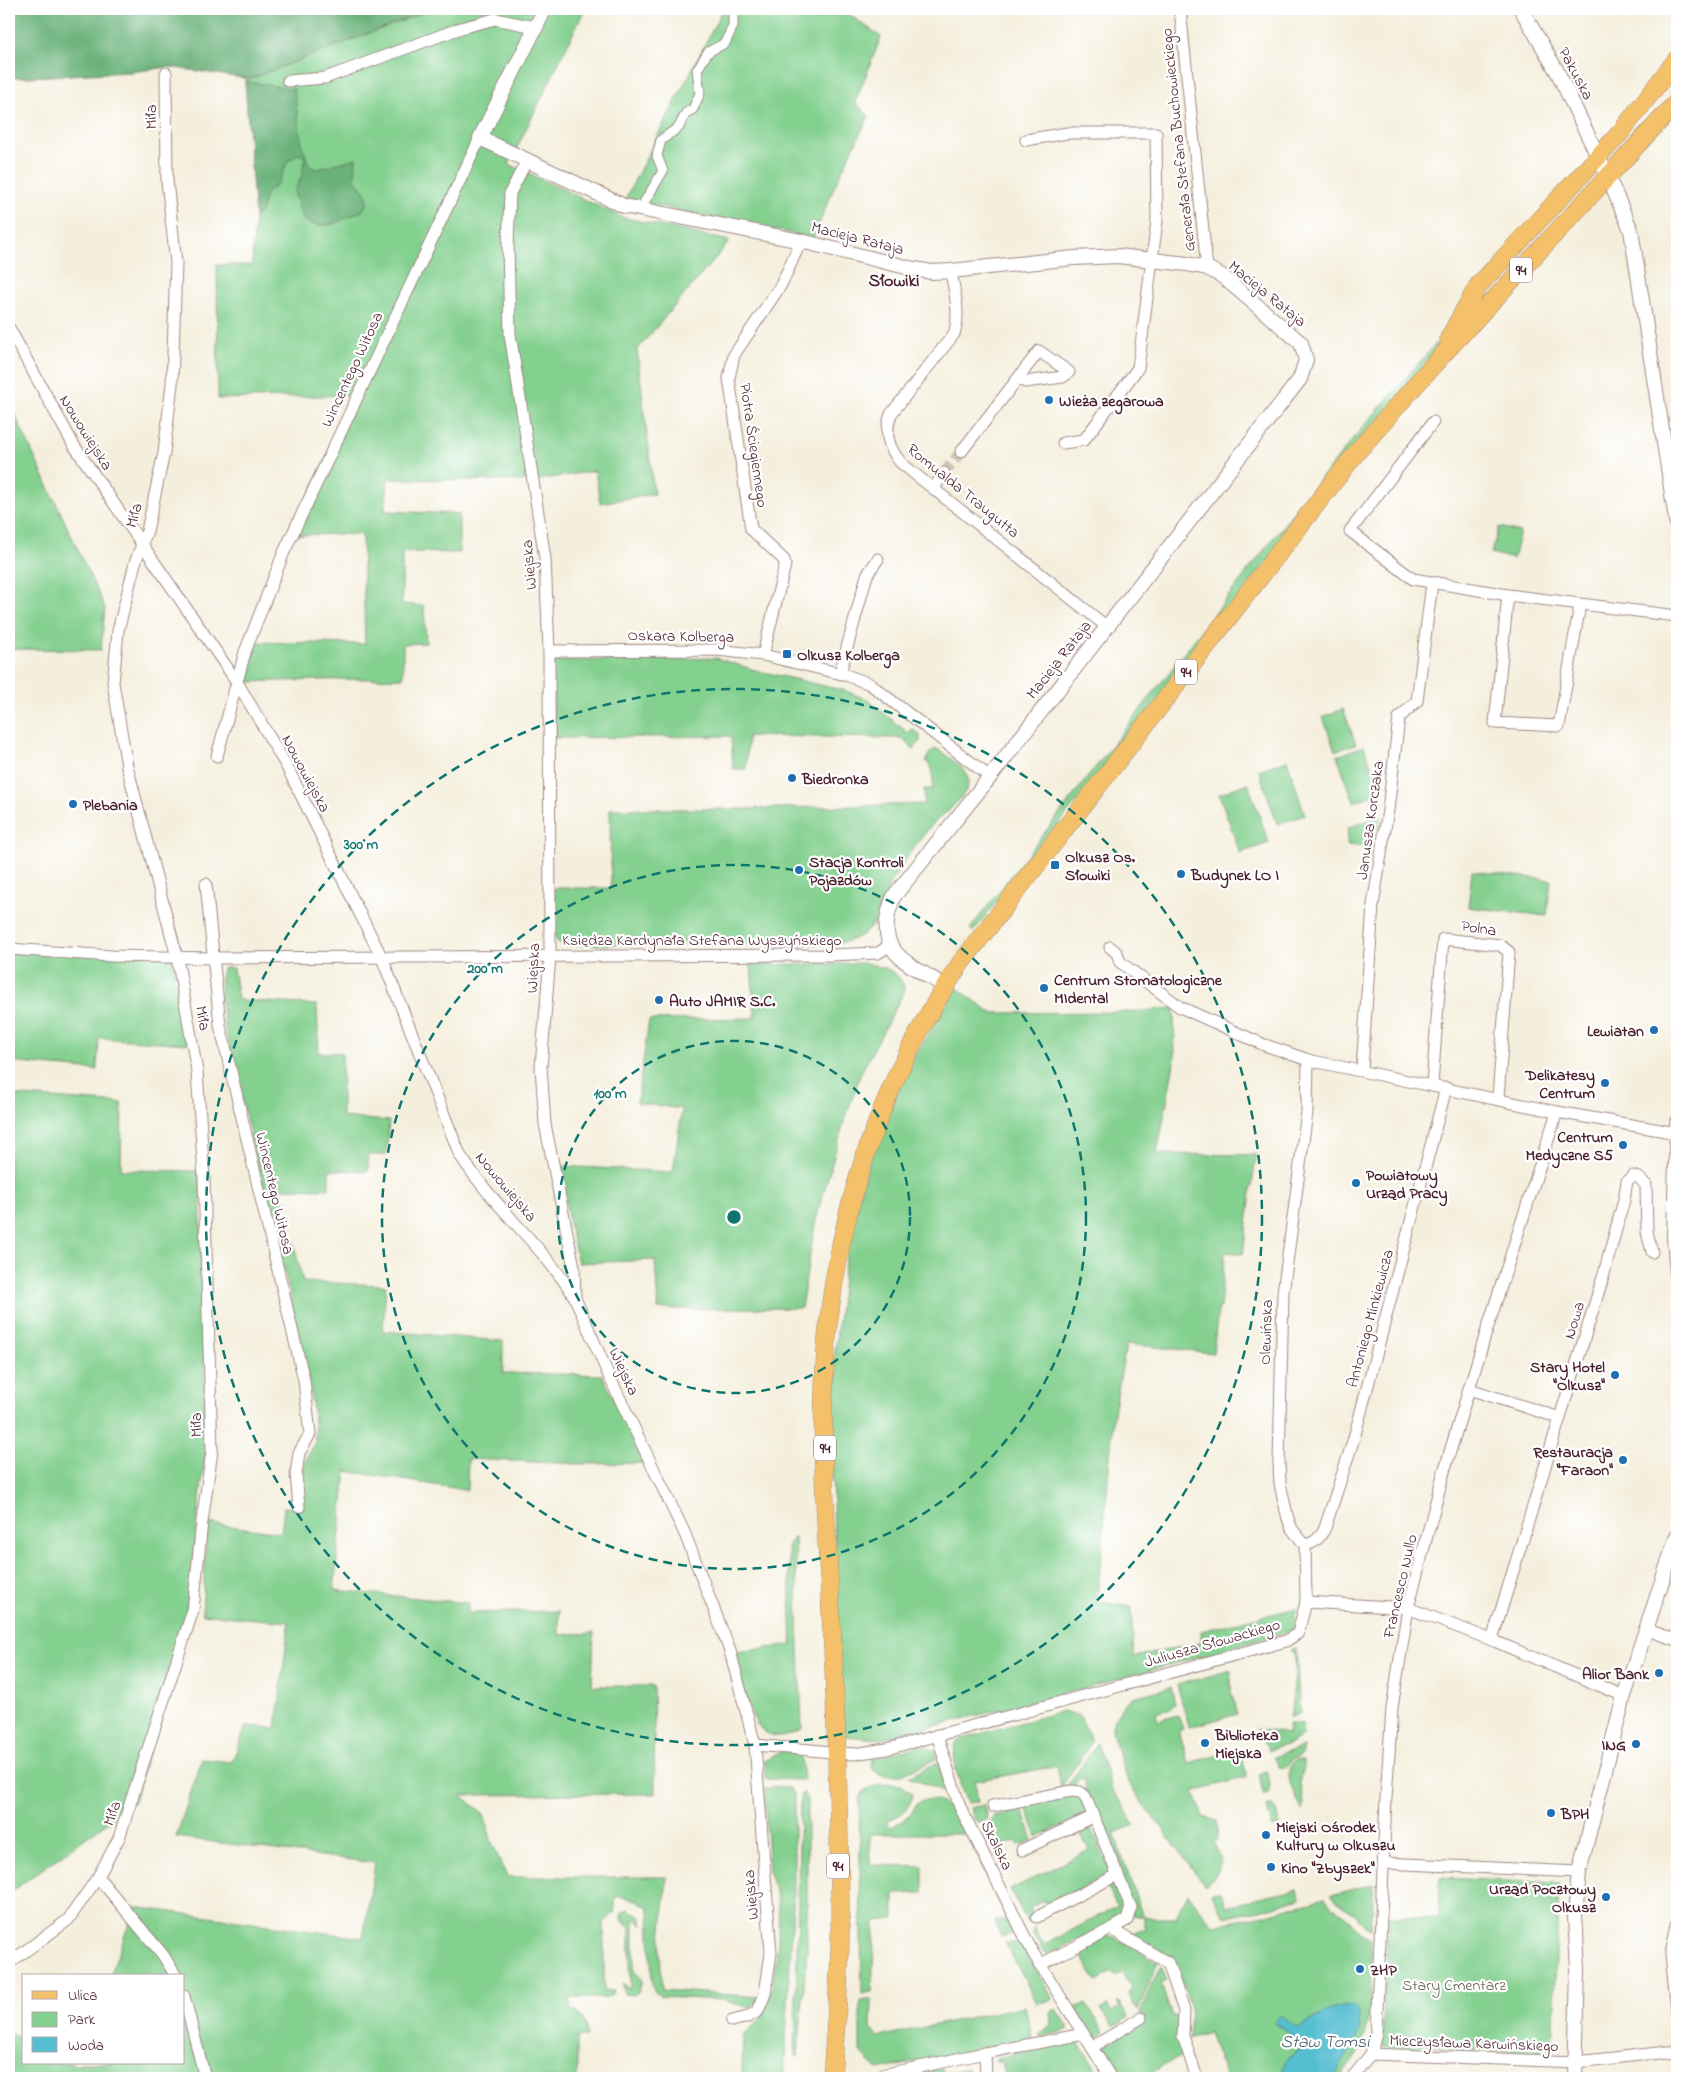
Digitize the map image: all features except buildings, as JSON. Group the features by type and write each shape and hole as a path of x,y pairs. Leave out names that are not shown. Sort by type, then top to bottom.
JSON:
{"main road":[{"name":"94","path":"1434,364 1478,286 1599,156 1633,117 1677,59"},
{"name":"94","path":"832,2078 840,1947 836,1752 825,1466 825,1392 830,1311 843,1232 866,1149 907,1050 945,986 1004,906 1356,453 1434,364 1677,102"}],"street":[{"name":"Wincentego Witosa","path":"217,756 254,627 284,552 480,138 545,9"},
{"path":"642,206 663,171 657,156 662,140 679,127 686,113 693,109 700,93 697,70 708,52 724,43 733,26 733,9"},
{"name":"Generała Stefana Buchowieckiego","path":"1180,9 1207,268"},
{"name":"Pakuska","path":"1521,9 1558,73 1599,156 1624,213 1633,240 1677,526"},
{"path":"288,81 325,78 461,28 494,20 535,27"},
{"name":"Miła","path":"9,1963 68,1920 98,1877 119,1838 191,1619 212,1451 210,1323 197,1071 177,957 127,766 113,683 120,622 147,531 164,453 172,384 176,263 167,181 166,72"},
{"path":"1026,140 1067,133 1156,133 1158,199 1138,368 1084,440 1063,443"},
{"name":"Macieja Rataja","path":"480,138 624,206 801,241 914,269 932,272 951,271 1074,258 1118,256 1207,268 1228,281 1301,343 1306,360 1300,379 990,777 894,896 886,919 890,945"},
{"name":"Wiejska","path":"527,160 510,193 508,245 510,334 545,558 549,651 550,956 541,1067 545,1124 574,1267 575,1298 609,1376 685,1534 730,1652 755,1745 771,1953 765,1994 758,2010 748,2018 732,2021"},
{"name":"Piotra Ściegiennego","path":"763,655 785,565 784,560 752,529 729,378 734,355 781,286 801,241"},
{"name":"Romualda Traugutta","path":"951,271 957,309 957,324 954,334 891,414 886,429 888,442 893,453 902,463 1106,626"},
{"name":"Nowowiejska","path":"9,328 72,444 237,682 287,766 382,958 460,1154 475,1177 545,1254 575,1298"},
{"path":"960,452 1019,378"},
{"path":"1433,422 1350,531 1414,579 1508,595 1677,616"},
{"path":"934,488 944,474"},
{"path":"840,673 867,575 878,559"},
{"name":"Janusza Korczaka","path":"1362,1070 1373,905 1388,810 1399,718 1417,701 1432,583"},
{"path":"1508,595 1496,723 1559,726 1580,605"},
{"name":"Oskara Kolberga","path":"549,651 717,650 763,655 840,673 870,684 990,777"},
{"name":"Wincentego Witosa","path":"206,884 220,1025 304,1380 310,1434 299,1453 296,1474 298,1507"},
{"name":"Polna","path":"1432,1085 1443,938 1500,945 1509,952 1498,1098"},
{"path":"890,945 898,957 945,986"},
{"name":"Księdza Kardynała Stefana Wyszyńskiego","path":"213,958 830,955 878,953 890,945"},
{"path":"1110,947 1117,953 1120,962 1180,1007 1262,1044 1308,1060 1498,1098 1557,1112 1677,1128 1674,1238 1677,1273"},
{"path":"9,949 112,956 213,958"},
{"name":"Olewińska","path":"1305,1545 1292,1529 1280,1484 1279,1410 1283,1293 1307,1112 1308,1060"},
{"name":"Antoniego Minkiewicza","path":"1305,1545 1319,1538 1325,1528 1354,1438 1446,1088"},
{"name":"Francesco Nullo","path":"1372,2054 1376,2033 1392,1708 1408,1608 1469,1389 1557,1112"},
{"name":"Nowa","path":"1492,1640 1603,1277 1624,1200 1627,1181 1633,1176 1639,1178 1646,1185 1646,1232 1652,1252"},
{"path":"1469,1389 1560,1418"},
{"path":"1575,2078 1578,1969 1575,1916 1579,1872 1624,1696 1677,1536"},
{"path":"1305,1545 1306,1602 1408,1608 1492,1640 1624,1696"},
{"name":"Juliusza Słowackiego","path":"755,1745 816,1749 853,1754 887,1749 1286,1641 1298,1633 1306,1602"},
{"path":"1647,1630 1677,1640"},
{"name":"Skalska","path":"937,1735 960,1807 1039,1965 1111,2078"},
{"name":"Skalska","path":"993,1806 1071,1791 1080,1792 1085,1796 1130,1907 1128,1920 1039,1965"},
{"name":"Skalska","path":"1022,1850 1092,1817"},
{"path":"1384,1863 1579,1872"},
{"path":"1038,1917 1117,1875"},
{"path":"98,1877 163,1955 175,1974"},
{"path":"1677,1924 1671,1955 1677,2008"},
{"path":"1112,1929 1168,1963 1184,2011 1183,2036 1197,2078"},
{"path":"185,2000 205,2078"},
{"path":"1092,2047 1140,2018"},
{"path":"879,2078 882,2075 1084,2034"},
{"name":"Mieczysława Karwińskiego","path":"1372,2054 1576,2062 1677,2051"},
{"path":"985,2053 986,2078"},
{"path":"1352,2078 1372,2054"}],"green space":[{"path":"9,9 432,9 250,79 169,67 131,72 9,78"},
{"path":"432,9 585,9 509,164 621,217 730,241 637,350 654,494 600,503 595,471 530,481 388,479 385,511 459,514 459,553 402,552 402,604 424,606 426,643 403,644 403,678 241,682 253,642 365,644 362,534 291,535 355,395 218,399 217,265 252,265 255,216 245,81"},
{"path":"723,9 842,9 881,37 855,103 869,116 836,183 813,238 625,199"},
{"path":"245,81 294,89 302,146 310,167 318,169 356,158 355,179 367,196 367,204 362,211 333,224 318,226 303,220 294,192 302,175 305,157 298,154 288,161 278,183 266,194 261,212 255,216"},
{"path":"1445,333 1433,353 973,932 970,929 1303,500 1363,427"},
{"path":"9,402 105,608 101,650 9,649"},
{"path":"1499,527 1520,532 1513,559 1491,553"},
{"path":"716,658 755,670 846,691 868,700 908,733 912,729 920,735 920,741 914,749 901,738 748,736 746,769 733,769 731,736 555,738 551,661"},
{"path":"1343,709 1356,744 1335,751 1323,717"},
{"path":"1364,746 1381,792 1354,802 1337,756"},
{"path":"936,748 964,771 967,775 968,786 961,798 934,823 911,851 886,892 873,924 867,931 857,937 841,943 830,944 562,945 555,939 554,888 611,888 610,809 745,809 924,804 924,789 933,789 932,768 926,761 929,754"},
{"path":"1287,760 1305,815 1277,824 1259,770"},
{"path":"1248,783 1269,843 1240,853 1219,794"},
{"path":"1381,816 1380,827 1370,832 1367,847 1347,845 1348,828"},
{"path":"1472,871 1551,880 1547,916 1468,907"},
{"path":"9,947 171,954 187,1044 99,1038 97,1070 9,1062"},
{"path":"865,963 884,968 895,974 903,983 905,990 861,1073 844,1122 816,1219 801,1308 658,1309 655,1260 578,1263 569,1223 560,1166 673,1172 682,1109 637,1103 649,1020 755,1018 751,965"},
{"path":"223,968 233,968 238,1000 317,1005 319,1053 342,1053 342,1117 389,1121 386,1155 368,1155 368,1171 329,1170 329,1189 280,1188 303,1282 386,1285 383,1331 503,1341 503,1373 602,1375 646,1463 580,1464 468,1459 467,1490 346,1471 334,1590 468,1603 468,1613 559,1611 559,1635 594,1633 592,1686 653,1686 655,1794 461,1795 484,1814 492,1843 507,1877 667,1877 660,1950 662,1990 760,1997 753,2006 747,2007 723,2000 661,1997 655,1992 652,1985 649,1908 637,1900 616,1896 614,1913 604,1923 604,1990 614,1991 607,1998 570,1998 570,2009 583,2020 587,2032 587,2037 577,2037 577,2078 9,2078 9,2033 22,2039 22,2064 74,2064 78,2066 79,2064 185,2064 185,1974 111,1974 135,1907 363,1938 375,1863 176,1837 202,1759 232,1762 246,1726 276,1728 289,1622 202,1614 207,1523 281,1533 284,1507 303,1509 302,1482 304,1466 315,1442 315,1427 306,1369 225,1025 222,1009 221,980"},
{"path":"957,988 992,1013 1129,1012 1174,1008 1175,1058 1157,1154 1256,1155 1243,1254 1225,1252 1220,1308 1218,1311 1213,1353 1126,1344 1114,1413 1097,1601 1131,1607 1134,1657 1201,1643 1201,1631 1297,1608 1294,1630 1087,1688 882,1739 844,1736 836,1611 830,1395 848,1233 875,1140 913,1058"},
{"path":"9,1095 122,1103 121,1170 200,1171 206,1448 186,1616 134,1803 9,1893"},
{"path":"795,1536 802,1729 787,1735 775,1736 763,1730 756,1722 746,1699 735,1652 792,1645 788,1544"},
{"path":"1296,1648 1300,1713 1290,1718 1295,1675 1295,1655 1290,1650"},
{"path":"1231,1670 1231,1692 1238,1714 1189,1727 1177,1685"},
{"path":"1171,1687 1175,1704 1168,1710 1156,1713 1158,1721 1178,1715 1183,1729 1179,1730 1188,1763 1240,1750 1247,1777 1194,1791 1203,1817 1217,1821 1218,1840 1214,1842 1220,1866 1216,1875 1205,1885 1134,1792 1124,1772 1112,1732 1115,1717 1125,1703 1133,1697"},
{"path":"1063,1711 1080,1716 1092,1742 1061,1787 1057,1766 975,1781 978,1802 967,1803 955,1761 955,1746 958,1740"},
{"path":"1289,1724 1302,1724 1302,1736 1292,1743 1269,1750 1256,1729 1288,1734"},
{"path":"1097,1743 1112,1789 1135,1825 1114,1833 1143,1917 1133,1915 1086,1793 1085,1778 1078,1779 1074,1787 1066,1788"},
{"path":"923,1745 934,1751 937,1758 913,1770 895,1775 879,1773 871,1768 872,1759"},
{"path":"1303,1747 1301,1755 1291,1760 1285,1768 1279,1767 1273,1757"},
{"path":"783,1751 801,1758 804,1778 802,1780 765,1779 765,1761"},
{"path":"1295,1760 1303,1760 1300,1781 1304,1801 1303,1812 1289,1779 1289,1772"},
{"path":"938,1762 948,1793 908,1777"},
{"path":"1266,1772 1271,1786 1269,1794 1264,1795 1258,1774"},
{"path":"891,1784 901,1785 912,1793 910,1803 905,1811 888,1820 892,1827 909,1816 917,1804 925,1800 933,1800 940,1802 953,1813 966,1834 870,1834 870,1865 923,1866 923,1893 894,1894 894,1919 875,1921 872,1992 862,1994 859,1799 868,1788"},
{"path":"775,1786 790,1788 794,1795 794,1888 784,2078 742,2077 743,2035 764,2013 772,1988 777,1953 778,1903 769,1871 765,1799 765,1789"},
{"path":"803,1792 807,1800 807,1952 798,2057 795,2055 800,1796"},
{"path":"1073,1794 1081,1797 1086,1810 1085,1814 1037,1838 1025,1804"},
{"path":"984,1805 987,1819 979,1822 975,1820 970,1808"},
{"path":"1021,1805 1033,1840 1021,1845 1015,1841 1002,1846 990,1824 993,1816 1011,1813 1015,1806"},
{"path":"1272,1805 1277,1809 1280,1825 1272,1827 1267,1806"},
{"path":"1090,1824 1110,1870 1108,1874 1051,1906 1043,1901 1030,1908 1035,1919 1028,1923 1010,1890 1089,1850 1078,1829"},
{"path":"980,1863 983,1863 1014,1926 1012,1934 1001,1937 995,1921 1008,1920"},
{"name":"Stary Cmentarz","path":"1440,1878 1559,1883 1552,2053 1382,2046 1388,1916 1439,1918"},
{"path":"1115,1883 1127,1908 1124,1918 1049,1954 1043,1953 1033,1934 1034,1927 1044,1945 1117,1906 1107,1887"},
{"path":"1374,1884 1371,1930 1331,1895"},
{"path":"1298,1889 1301,1898 1261,1910 1225,1917 1210,1893 1215,1891 1221,1892 1227,1906"},
{"path":"1188,1893 1213,1925 1260,1916 1324,1898 1371,1940 1369,2019 1363,2042 1356,2057 1339,2078 1226,2078 1208,2032 1189,2039 1191,2009 1173,1955 1164,1957 1129,1935 1146,1929 1143,1917 1177,1917"},
{"path":"628,1909 640,1916 643,1926 634,1918 634,1971 643,1980 638,1992 633,1995 624,1994 622,1983 630,1990 630,1929 621,1919 622,1913"},
{"path":"1108,1936 1117,1938 1158,1962 1138,2010 1127,1993 1132,1989 1122,1973 1115,1976 1112,1972 1097,1981 1080,1954 1070,1957 1070,1955"},
{"path":"1005,1943 1021,1944 1053,1999 1051,2001 1037,2003"},
{"path":"1161,1966 1167,1981 1161,1984 1172,2016 1180,2015 1193,2078 1190,2078 1182,2055 1142,2078 1118,2078 1104,2056 1103,2047 1144,2021 1140,2013"},
{"path":"872,1999 871,2029 878,2037 1025,2006 1032,2038 878,2070 860,2052 860,2001"},
{"path":"1119,2002 1129,2018 1113,2026 1101,2009 1107,2005 1113,2013 1120,2008 1117,2003"},
{"path":"1086,2004 1104,2032 1099,2037 1093,2037 1075,2008"},
{"path":"1057,2009 1068,2026 1068,2030 1040,2037 1039,2033 1051,2026 1050,2012"},
{"path":"1073,2041 1078,2042 1102,2078 1005,2078 1001,2062 996,2062 996,2058"},
{"path":"942,2069 943,2074 968,2069 971,2078 891,2078"}],"water":[{"name":"Staw Tomsi","path":"1355,2006 1359,2010 1360,2032 1334,2078 1280,2078 1286,2060 1301,2047 1301,2042 1276,2024 1275,2020 1281,2016 1297,2028 1333,2009"}],"tunnel":[{"path":"944,473 961,452"}],"place":[{"name":"Wieża zegarowa","path":"1049,400"},
{"name":"Olkusz Kolberga","path":"787,654"},
{"name":"Biedronka","path":"792,778"},
{"name":"Plebania","path":"73,804"},
{"name":"Olkusz Os. Słowiki","path":"1055,865"},
{"name":"Stacja Kontroli Pojazdów","path":"799,870"},
{"name":"Budynek LO I","path":"1181,874"},
{"name":"Centrum Stomatologiczne MIdental","path":"1044,988"},
{"name":"Auto JAMIR S.C.","path":"659,1000"},
{"name":"Lewiatan","path":"1654,1030"},
{"name":"Delikatesy Centrum","path":"1605,1083"},
{"name":"Centrum Medyczne S5","path":"1623,1145"},
{"name":"Powiatowy Urząd Pracy","path":"1356,1183"},
{"name":"Stary Hotel \"Olkusz\"","path":"1615,1375"},
{"name":"Restauracja \"Faraon\"","path":"1623,1460"},
{"name":"Alior Bank","path":"1659,1673"},
{"name":"Biblioteka Miejska","path":"1205,1743"},
{"name":"ING","path":"1636,1744"},
{"name":"BPH","path":"1551,1813"},
{"name":"Miejski Ośrodek Kultury w Olkuszu","path":"1266,1835"},
{"name":"Kino \"Zbyszek\"","path":"1271,1867"},
{"name":"Urząd Pocztowy Olkusz","path":"1606,1897"},
{"name":"ZHP","path":"1360,1969"}],"district":[{"name":"Słowiki","path":"894,280"}]}
